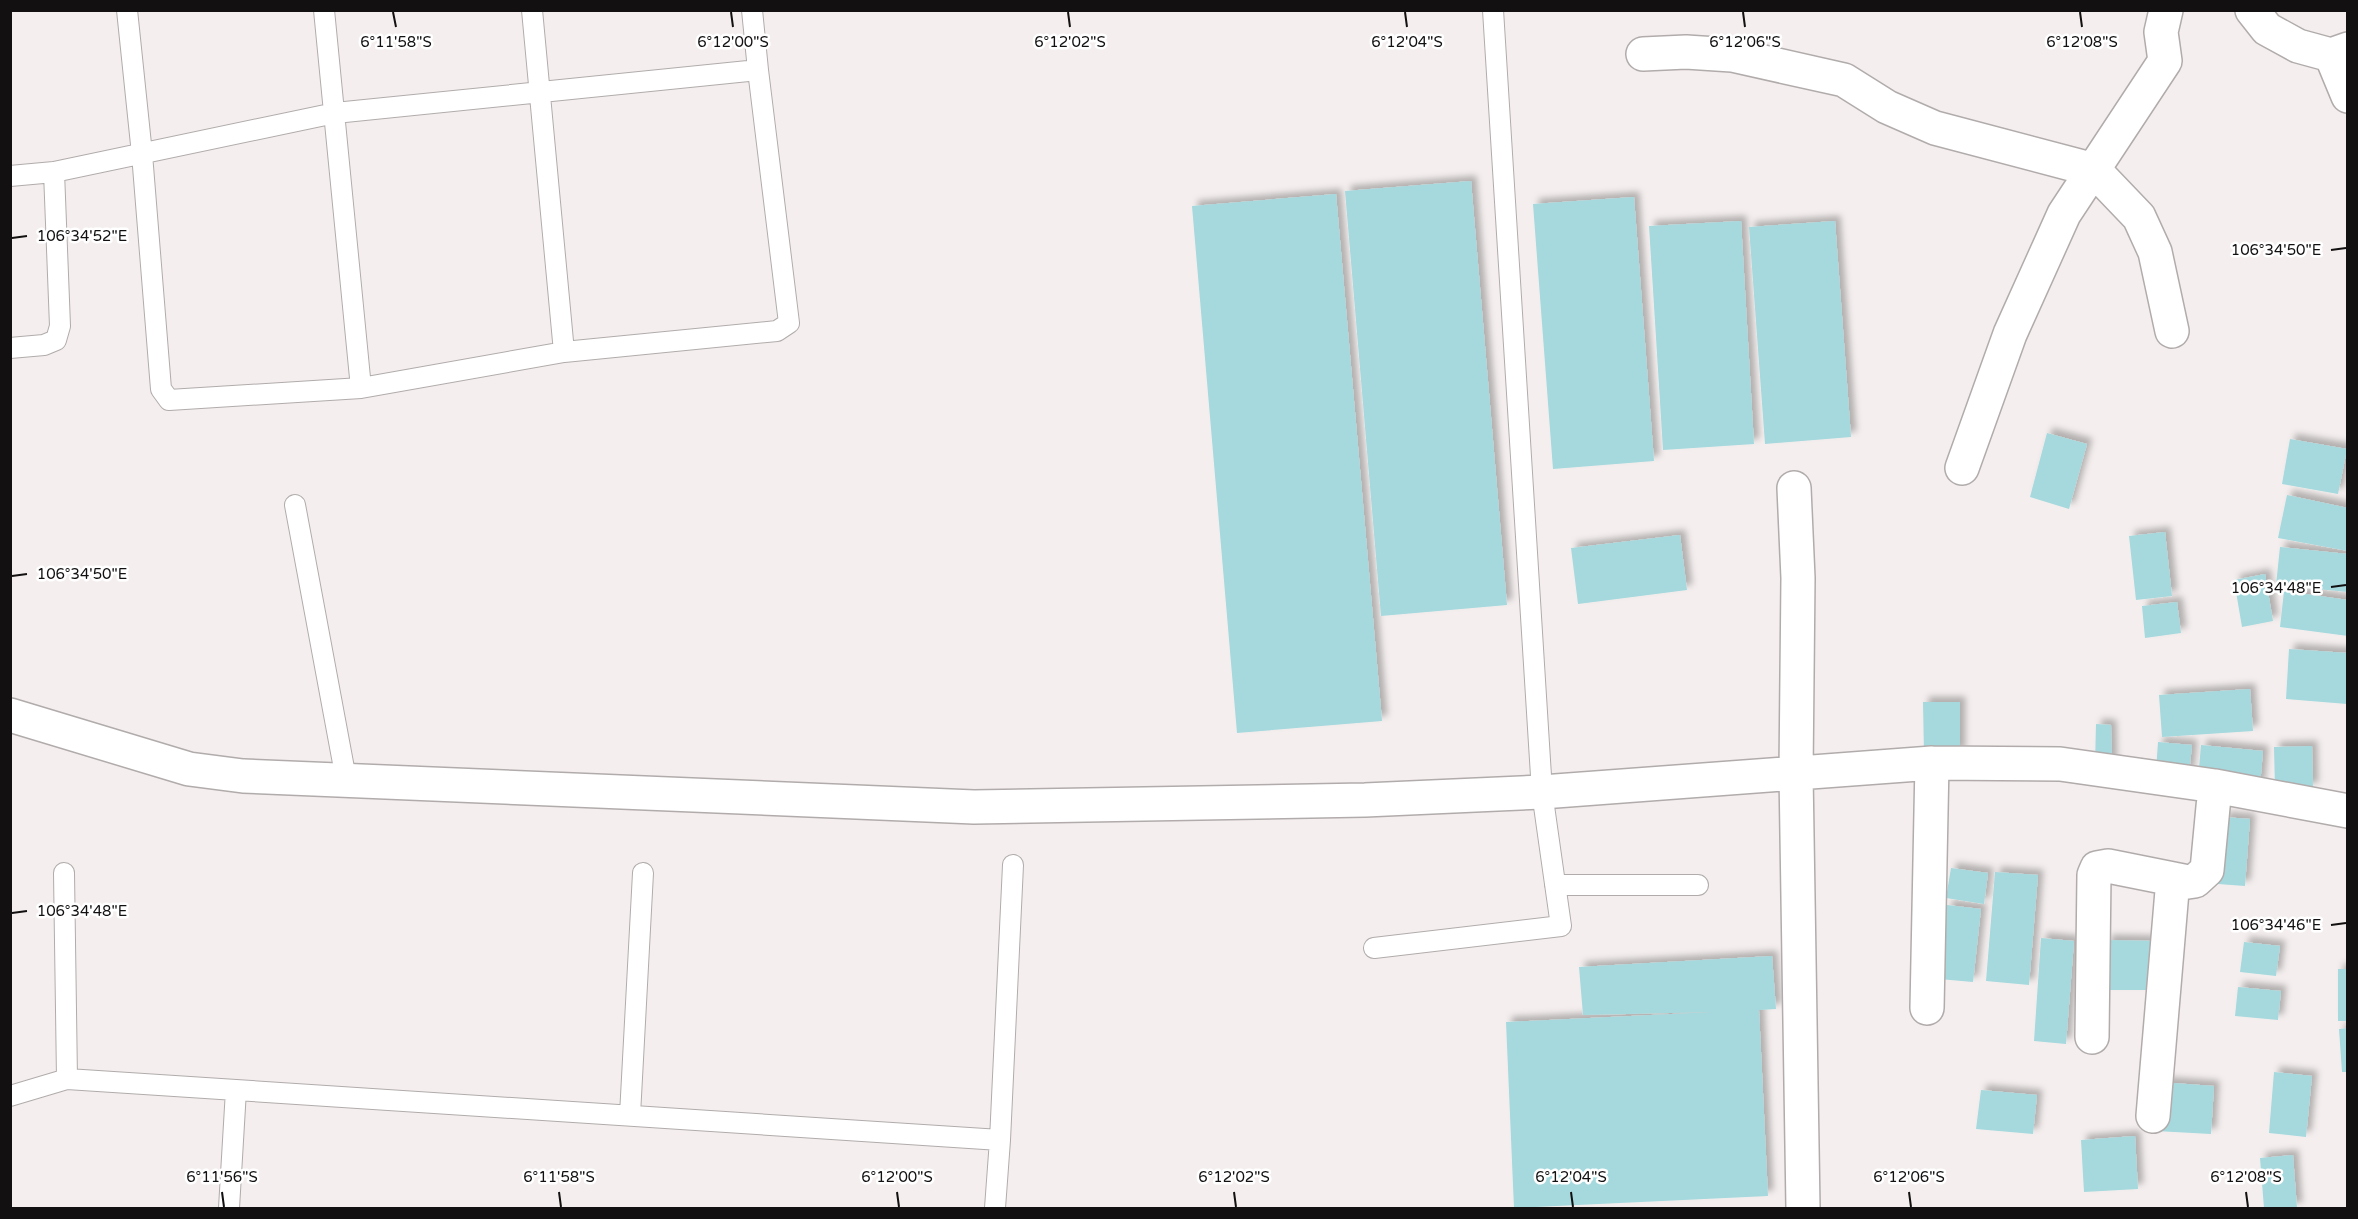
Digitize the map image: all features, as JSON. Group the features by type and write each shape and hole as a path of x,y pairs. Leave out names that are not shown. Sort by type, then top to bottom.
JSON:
{"street":[{"path":"1962,468 2015,323 2064,213 2165,61 2161,32 2166,10"},
{"path":"2252,10 2267,29 2298,46 2339,52 2348,96"},
{"path":"1643,54 1686,51 1732,55 1844,80 1887,107 1935,128 2094,170 2139,217 2156,252 2172,332"},
{"path":"1794,488 1798,578 1796,772 1803,1209"},
{"path":"10,715 189,769 243,776 974,807 1365,800 1542,792 1932,763 2060,764 2215,786 2346,812"},
{"path":"1927,1008 1932,763"},
{"path":"2092,1037 2094,875 2097,868 2108,866 2195,881 2206,870 2215,786"},
{"path":"2152,1116 2173,879"}],"lane":[{"path":"127,10 142,154 161,389 169,400 361,388 564,352 777,330 789,323 752,10"},
{"path":"324,10 361,388"},
{"path":"532,10 564,352"},
{"path":"1374,948 1561,926 1542,792 1493,10"},
{"path":"10,176 54,172 334,113 758,70"},
{"path":"10,348 44,345 56,340 60,326 54,172"},
{"path":"295,505 345,779"},
{"path":"995,1209 1013,866"},
{"path":"64,873 67,1079"},
{"path":"630,1115 643,873"},
{"path":"1555,885 1698,885"},
{"path":"10,1096 67,1079 1000,1140"},
{"path":"229,1209 236,1090"}],"building":[{"path":"1471,181 1507,605 1381,616 1345,191"},
{"path":"1336,194 1382,721 1237,733 1192,206"},
{"path":"1634,197 1654,461 1553,469 1533,204"},
{"path":"1741,221 1754,444 1663,450 1649,226"},
{"path":"1835,221 1851,437 1765,444 1749,227"},
{"path":"2047,433 2087,444 2069,509 2030,497"},
{"path":"2290,439 2347,449 2338,494 2282,484"},
{"path":"2287,495 2348,508 2348,551 2278,538"},
{"path":"2165,532 2172,596 2136,600 2129,536"},
{"path":"1680,535 1687,590 1578,604 1571,548"},
{"path":"2280,547 2348,554 2348,592 2276,585"},
{"path":"2265,574 2273,621 2242,627 2234,580"},
{"path":"2284,591 2348,600 2348,636 2280,627"},
{"path":"2177,602 2181,633 2145,638 2142,606"},
{"path":"2289,649 2348,653 2347,704 2286,699"},
{"path":"2250,689 2253,731 2162,737 2159,695"},
{"path":"1923,702 1960,702 1960,754 1924,755"},
{"path":"2096,724 2111,725 2112,765 2095,765"},
{"path":"2158,742 2192,745 2189,774 2156,771"},
{"path":"2201,745 2263,751 2260,786 2198,780"},
{"path":"2312,746 2313,788 2275,789 2274,747"},
{"path":"2223,817 2250,819 2245,886 2218,884"},
{"path":"1951,868 1988,873 1984,904 1946,898"},
{"path":"1995,872 2038,875 2029,985 1986,981"},
{"path":"1947,905 1981,909 1973,982 1939,979"},
{"path":"2041,938 2074,941 2066,1044 2034,1041"},
{"path":"2106,940 2158,941 2158,990 2106,990"},
{"path":"2244,942 2280,946 2276,976 2240,972"},
{"path":"1772,956 1776,1009 1759,1010 1768,1196 1514,1208 1506,1022 1713,1012 1583,1015 1579,967"},
{"path":"2338,969 2348,969 2348,1021 2338,1021"},
{"path":"2238,987 2281,991 2278,1020 2235,1016"},
{"path":"2348,1028 2348,1072 2342,1072 2339,1029"},
{"path":"2274,1072 2312,1076 2306,1137 2269,1133"},
{"path":"2159,1082 2214,1086 2211,1134 2156,1131"},
{"path":"1981,1090 2037,1095 2033,1134 1976,1129"},
{"path":"2135,1136 2138,1189 2084,1192 2081,1140"},
{"path":"2293,1155 2297,1208 2264,1208 2260,1158"}]}
